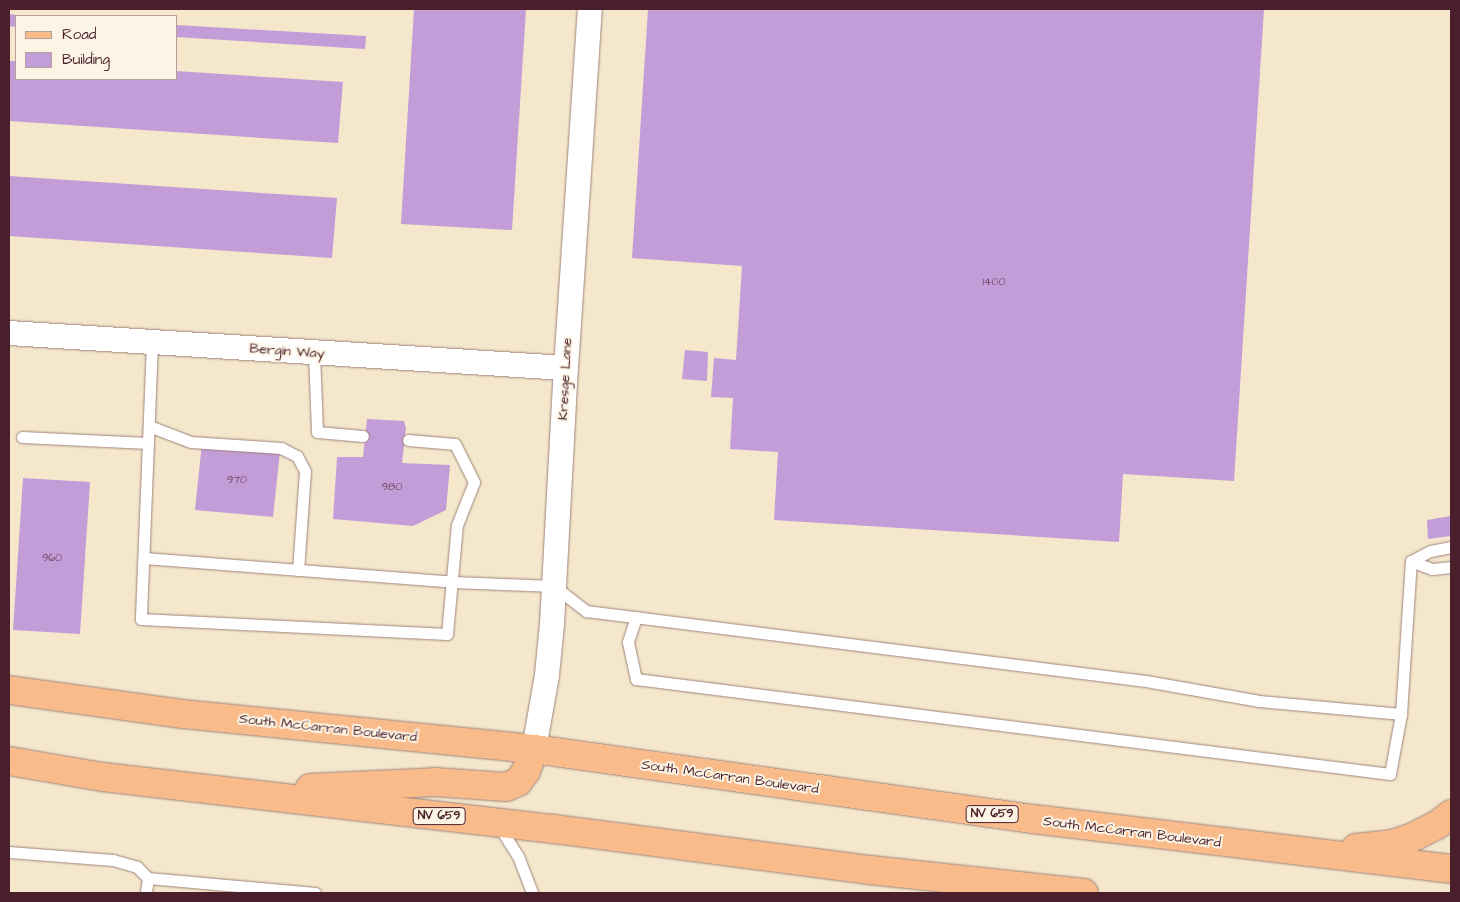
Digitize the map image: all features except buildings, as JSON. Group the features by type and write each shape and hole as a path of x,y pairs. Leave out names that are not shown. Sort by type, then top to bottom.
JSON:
{"main road":[{"name":"South McCarran Boulevard","path":"9,690 183,714 534,749 1033,819 1451,869"},
{"path":"228,792 435,782 506,787 518,782 526,771 534,749"},
{"name":"NV 659","path":"9,761 103,777 497,822 870,870 1084,893"},
{"path":"1311,853 1392,844 1437,825 1451,814"}],"street":[{"name":"Kresge Lane","path":"534,749 547,675 554,586 566,368 590,9"},
{"name":"Bergin Way","path":"9,333 566,368"}],"lane":[{"path":"152,342 141,619 447,634 457,525 474,482 454,444 408,440"},
{"path":"314,353 317,432 363,436"},
{"path":"149,426 191,442 281,448 297,456 306,471 298,570"},
{"path":"22,437 148,442"},
{"path":"1411,561 1430,551 1451,547"},
{"path":"144,558 453,582 554,586 586,611 1146,681 1259,701 1401,714"},
{"path":"636,617 628,642 636,679 1390,774 1401,714 1411,561"},
{"path":"1411,561 1432,569 1451,567"},
{"path":"497,822 518,856 532,893"},
{"path":"9,852 113,860 137,867 148,878 315,893"},
{"path":"146,893 148,878"}]}
